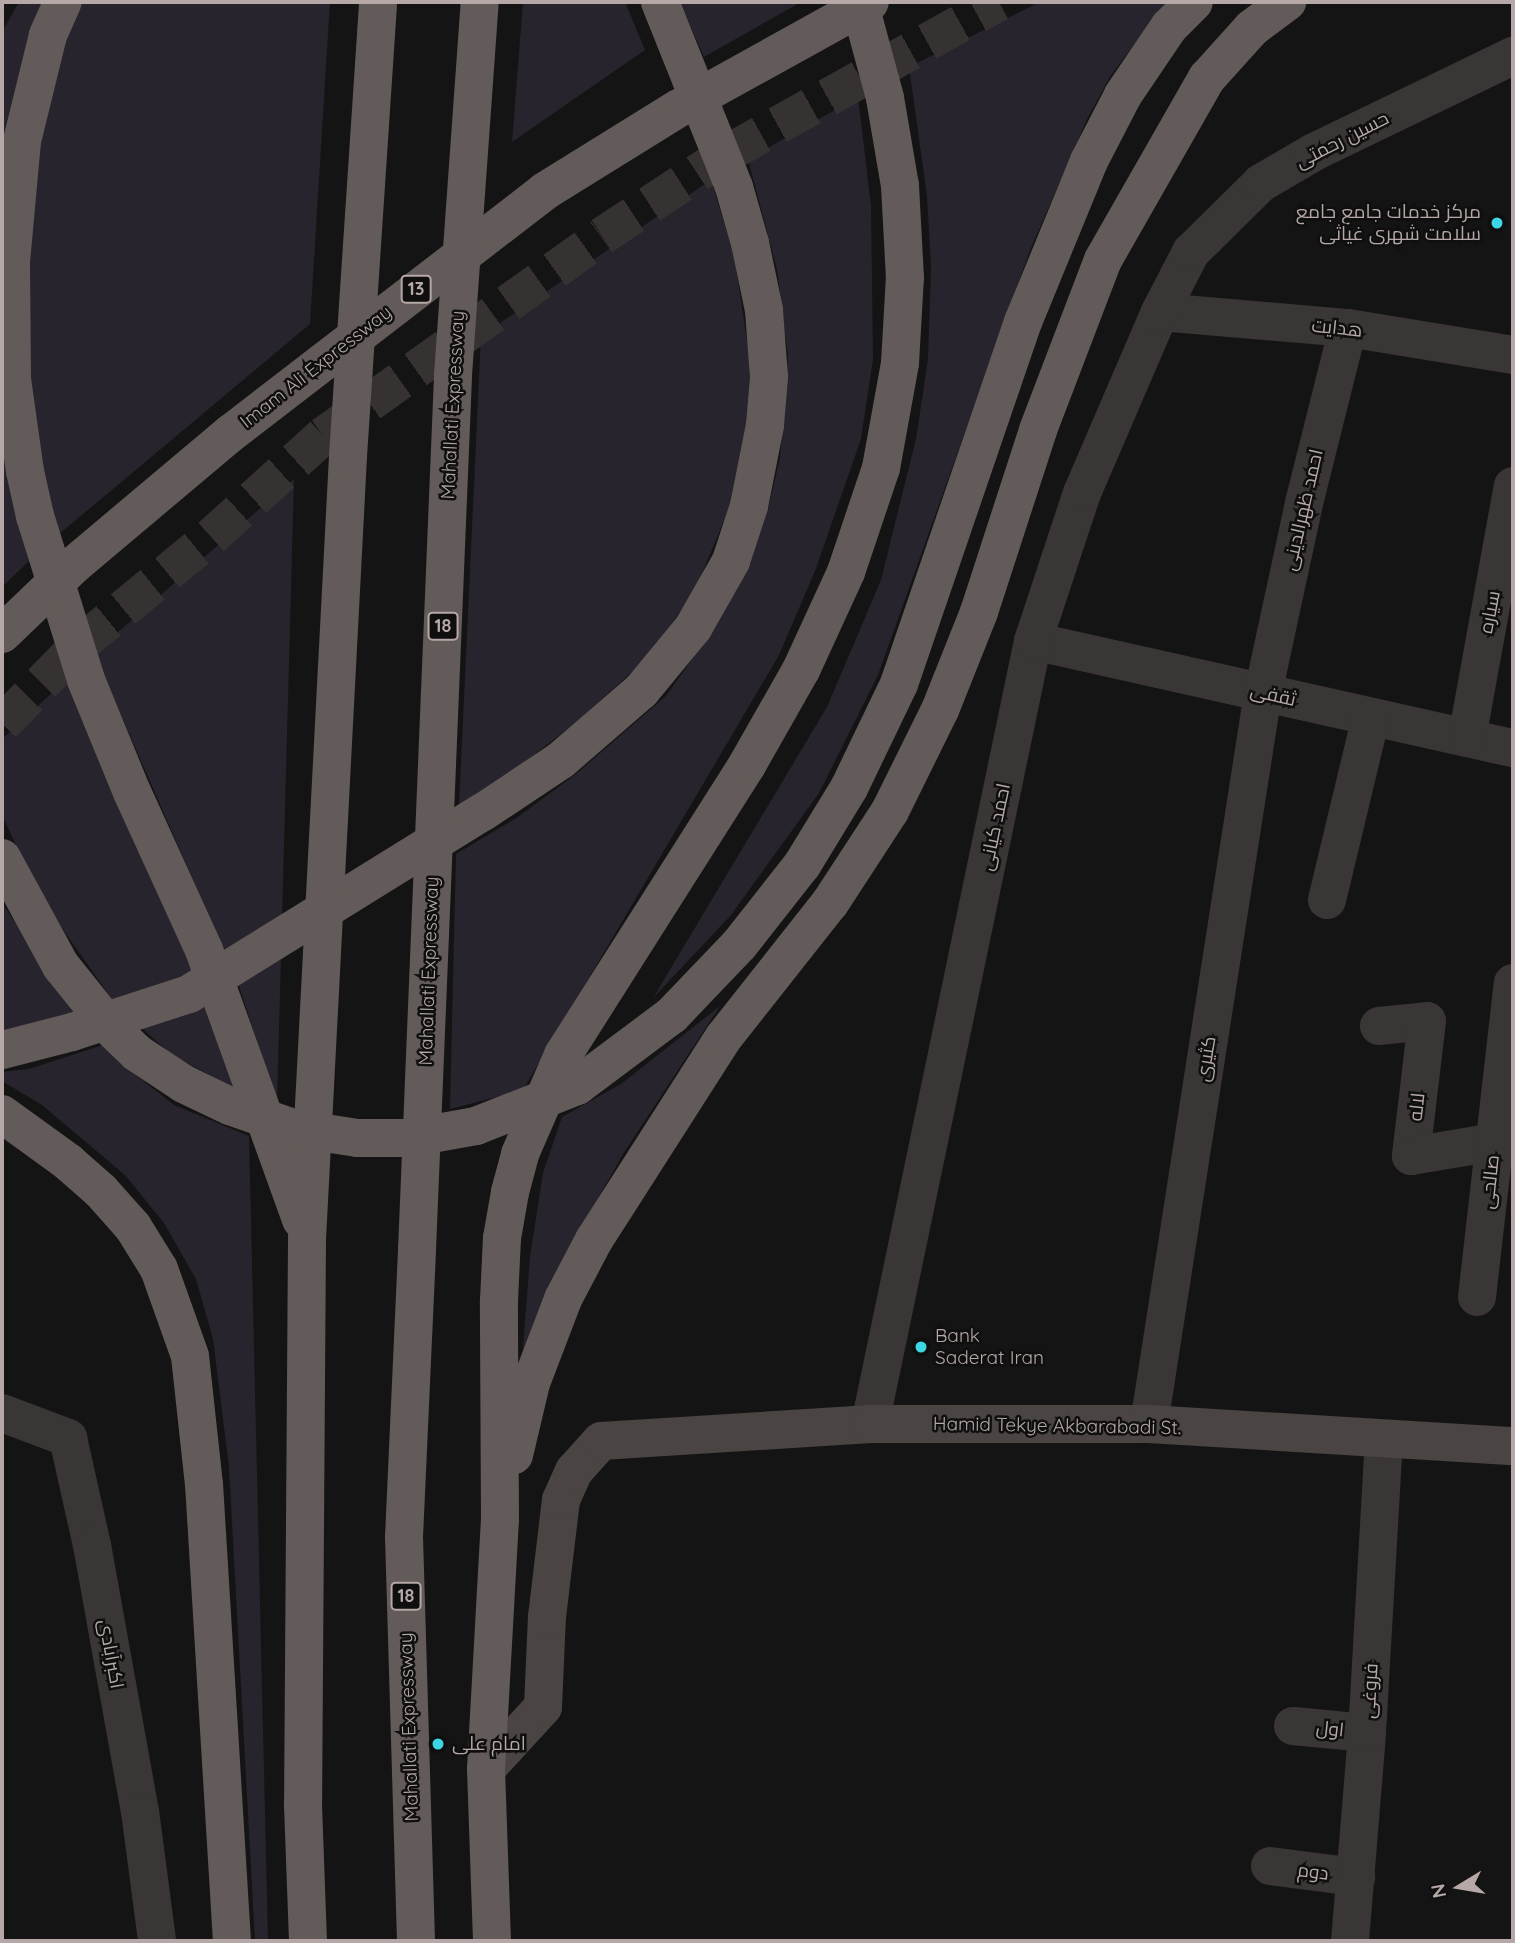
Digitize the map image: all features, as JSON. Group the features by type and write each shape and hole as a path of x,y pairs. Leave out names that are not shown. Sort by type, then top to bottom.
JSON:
{"highway":[{"path":"63,2 48,35 22,141 11,261 12,379 25,471 35,516 86,680 132,792 204,950 307,1239"},
{"path":"308,1941 303,1805 307,1239 348,456 378,2"},
{"name":"Mahallati Expressway","path":"416,1941 404,1537 453,388 480,2"},
{"path":"2,1050 72,1032 189,994 506,797 602,728 641,691 693,628 731,561 749,506 759,467 769,377 764,310 750,243 734,187 660,2"},
{"path":"492,1941 486,1769 499,1519 499,1301 502,1238 520,1154 563,1055 747,765 801,670 846,572 881,468 900,363 905,277 900,186 885,98 859,2"},
{"name":"Imam Ali Expressway","path":"2,634 74,565 231,433 545,191 679,108 870,2"},
{"path":"2,858 61,966 110,1027 137,1053 164,1072 230,1106 293,1128 357,1138 409,1138 476,1126 577,1086 672,1015 739,945 802,865 849,788 900,684 1023,322 1089,161 1123,95 1161,38 1194,2"},
{"path":"499,1519 531,1383 569,1287 600,1228 724,1037 830,903 890,811 940,710 974,624 1038,429 1103,260 1207,78 1252,28 1287,2"},
{"path":"2,1114 68,1162 101,1191 133,1227 159,1269 190,1356 204,1484 232,1941"}],"main road":[{"name":"Hamid Tekye Akbarabadi St.","path":"486,1769 543,1707 547,1617 561,1500 574,1471 601,1441 870,1424 1149,1424 1513,1446"}],"street":[{"name":"حسین رحمتی","path":"1191,252 1261,183 1314,152 1513,56"},
{"name":"احمد کیانی","path":"870,1424 1033,641 1082,493 1160,312 1191,252"},
{"name":"هدایت","path":"1160,312 1348,328 1513,355"},
{"name":"احمد ظهرالدینی","path":"1263,693 1304,503 1348,328"},
{"name":"سیاره","path":"1466,738 1513,486"},
{"name":"ثقفی","path":"1033,641 1513,748"},
{"name":"کثیری","path":"1149,1424 1263,693"},
{"path":"1328,900 1371,717"},
{"name":"صالحی","path":"1477,1297 1498,1246 1495,1142 1506,1101 1513,993"},
{"name":"لاله","path":"1379,1026 1427,1021 1411,1156 1495,1142"},
{"name":"اکبرآبادی","path":"2,1413 68,1438 92,1545 138,1798 157,1941"},
{"name":"فروغی","path":"1350,1941 1367,1733 1384,1440"},
{"name":"اول","path":"1293,1726 1367,1733"},
{"name":"دوم","path":"1270,1866 1356,1878"}],"shaded area":[{"path":"19,2 45,2 2,189 2,32"},
{"path":"80,2 330,2 310,324 58,535 38,451 30,380 28,318 33,179 51,79"},
{"path":"523,2 625,2 645,50 512,142"},
{"path":"680,2 801,2 704,57"},
{"path":"1040,2 1167,2 1111,75 1088,117 1030,250 878,675 819,793 731,915 653,998 827,707 881,580 916,439 928,359 931,266 927,196 909,67"},
{"path":"858,97 871,206 873,359 861,439 815,571 779,655 523,1090 450,1109 456,854 518,817 576,774 666,696 707,638 744,575 768,509 780,458 788,356 777,269 748,159"},
{"path":"711,180 734,255 750,360 749,410 733,499 695,590 651,655 574,724 509,774 459,806 481,336"},
{"path":"2,411 29,561 2,587"},
{"path":"294,479 277,1102 238,983 94,653"},
{"path":"67,679 193,965 238,1090 172,1055 116,1005 64,931 29,873 2,815 2,739"},
{"path":"2,903 79,1014 2,1032"},
{"path":"720,1006 623,1154 570,1248 522,1362 530,1256 543,1173 562,1117 621,1084"},
{"path":"106,1044 136,1075 174,1105 249,1136 268,1941 255,1941 229,1467 213,1339 196,1279 164,1223 125,1175 42,1105 2,1081 2,1072 29,1069"}],"tunnel":[{"path":"2,724 79,645 211,537 323,436 602,236 728,153 999,2"}],"place":[{"name":"مرکز خدمات جامع جامع سلامت شهری غیاثی","path":"1497,223"},
{"name":"Bank Saderat Iran","path":"921,1347"},
{"name":"امام علی","path":"438,1744"}]}
